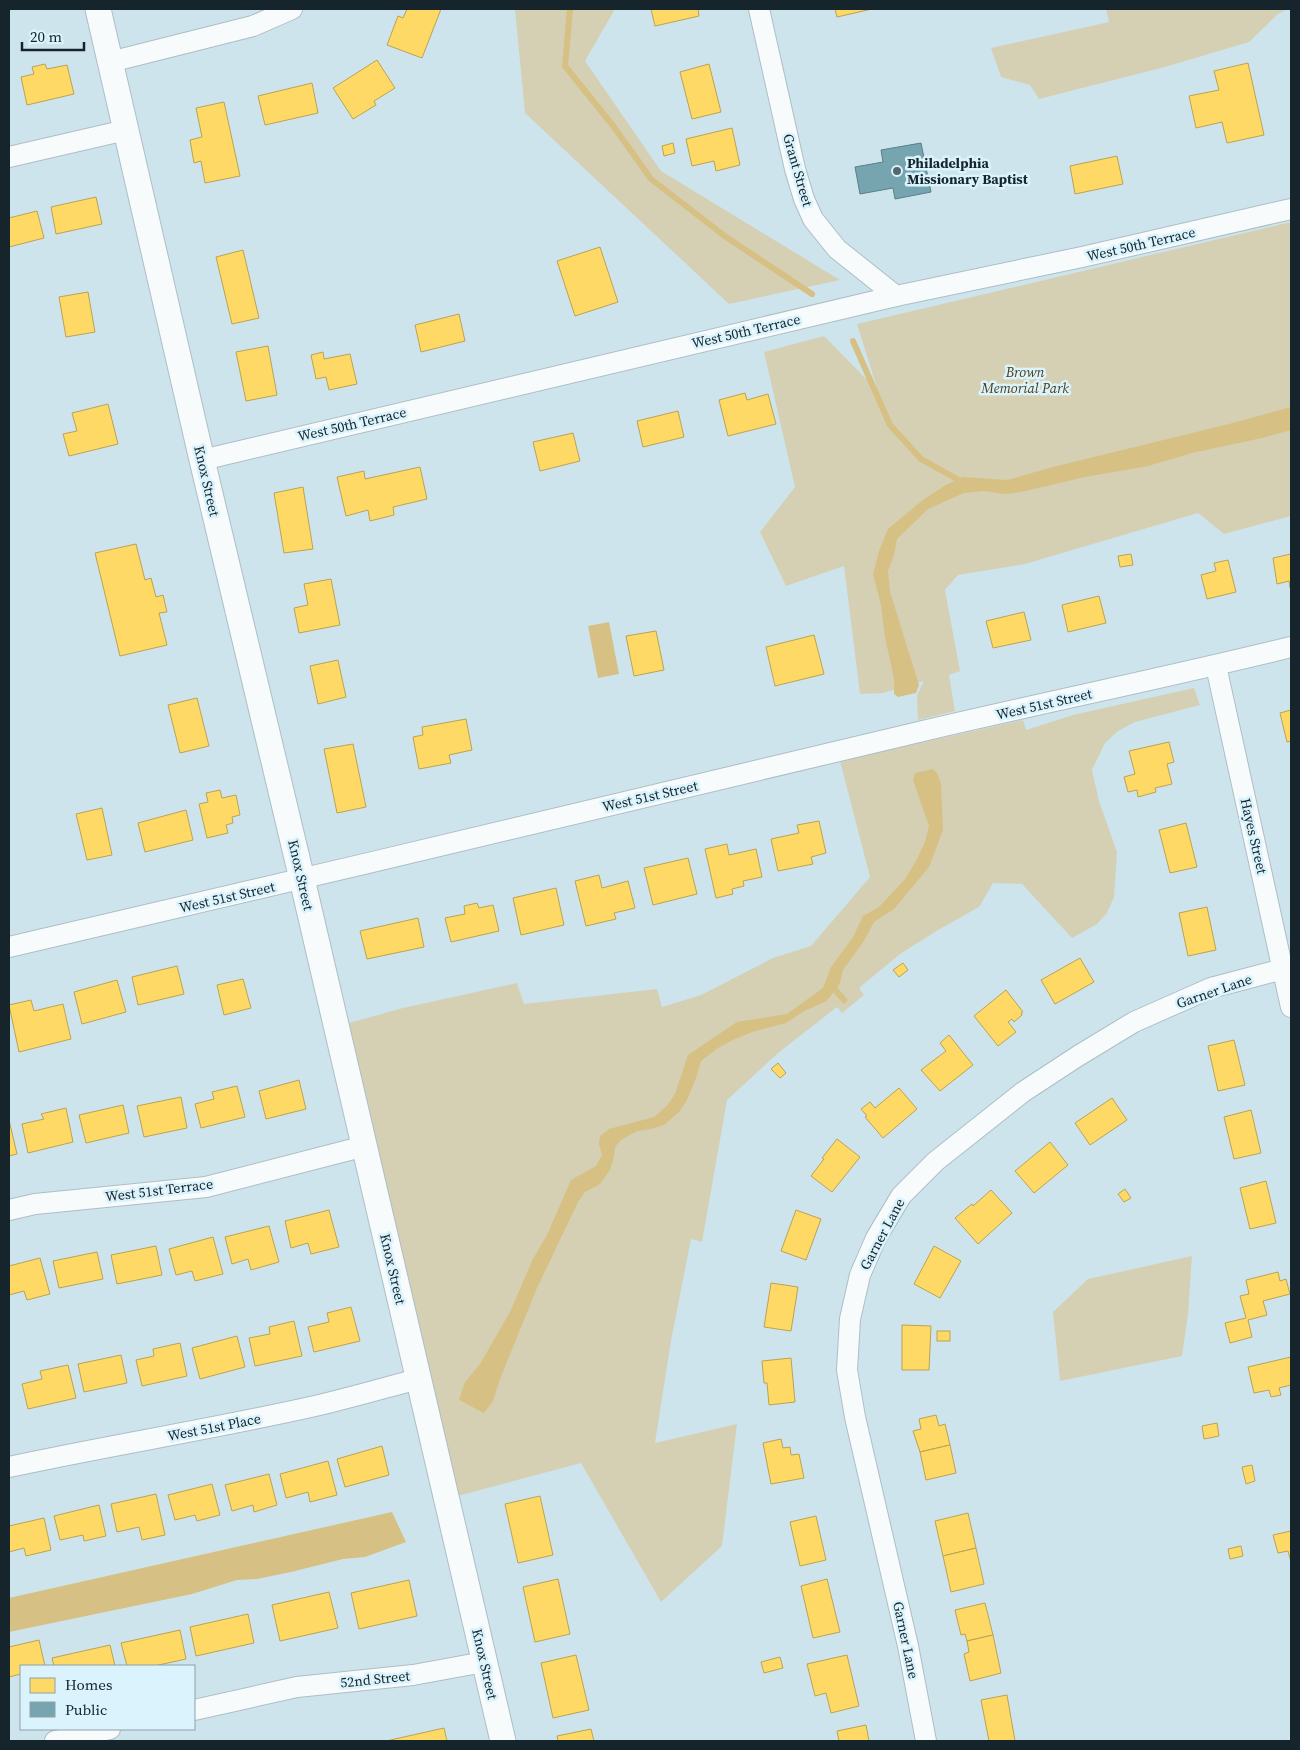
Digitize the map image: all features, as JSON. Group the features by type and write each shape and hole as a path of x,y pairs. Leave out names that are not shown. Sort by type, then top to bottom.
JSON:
{"street":[{"name":"Knox Street","path":"98,9 503,1741"},
{"path":"110,62 253,26 292,9"},
{"name":"Grant Street","path":"759,9 795,169 804,200 813,219 836,249 896,296"},
{"path":"9,158 126,130"},
{"name":"West 50th Terrace","path":"202,460 896,296 1082,257 1291,209"},
{"name":"West 51st Street","path":"9,947 928,730 1216,666 1291,647"},
{"name":"Hayes Street","path":"1216,666 1291,1007"},
{"name":"Garner Lane","path":"926,1741 908,1646 854,1418 847,1370 850,1319 860,1275 876,1238 901,1196 936,1161 1024,1092 1078,1056 1134,1022 1212,988 1283,969"},
{"name":"West 51st Terrace","path":"9,1210 35,1204 206,1187 365,1146"},
{"name":"West 51st Place","path":"9,1467 90,1449 182,1434 316,1406 418,1379"},
{"name":"52nd Street","path":"195,1710 297,1687 414,1675 484,1662"},
{"path":"55,1741 105,1730"}],"green space":[{"path":"515,9 615,9 585,61 661,171 840,280 729,304 525,113"},
{"path":"1106,9 1288,9 1278,14 1249,42 1165,67 1039,99 1030,85 1001,77 991,48 1109,22"},
{"name":"Brown Memorial Park","path":"1291,222 1291,516 1224,534 1198,513 1025,564 958,575 945,590 960,671 949,675 955,711 918,720 917,695 924,681 883,693 860,694 844,566 786,586 760,532 795,487 764,352 824,336 878,391 857,324"},
{"path":"1194,688 1200,705 1135,722 1118,731 1105,743 1092,770 1099,801 1117,852 1114,897 1107,913 1097,924 1072,938 1022,884 993,883 979,907 900,954 859,988 864,995 842,1013 837,1007 778,1053 727,1100 702,1242 691,1239 671,1341 655,1443 737,1424 722,1546 661,1602 581,1463 458,1496 349,1023 403,1008 517,983 524,1004 657,989 662,1007 701,995 773,958 811,946 870,877 840,761 1023,720 1026,730 1073,715"},
{"path":"1192,1256 1188,1314 1182,1356 1060,1381 1053,1312 1088,1279"}],"shaded area":[{"path":"1291,407 1291,430 1192,453 1148,466 1085,477 1021,492 1005,494 984,491 964,493 928,509 897,539 888,571 890,592 919,685 916,693 898,697 894,694 894,679 885,637 881,605 873,574 879,551 888,529 924,499 963,477 1007,480"},
{"path":"609,622 619,674 598,678 588,626"},
{"path":"933,769 937,773 941,784 943,830 929,867 894,909 874,922 864,941 843,970 840,983 825,1002 804,1011 786,1023 752,1032 718,1048 701,1061 687,1100 679,1112 664,1125 637,1131 621,1140 615,1147 610,1170 600,1184 585,1192 578,1202 537,1288 493,1401 484,1413 459,1400 465,1382 480,1364 510,1312 571,1180 596,1166 602,1155 599,1144 600,1136 609,1129 654,1117 667,1106 675,1094 688,1055 737,1022 787,1014 823,988 831,967 853,937 863,916 879,907 905,879 916,861 925,842 929,826 913,780 915,773"},
{"path":"392,1512 406,1542 365,1557 343,1559 257,1579 237,1580 192,1594 9,1632 9,1598"}],"building: Homes":[{"path":"407,9 441,9 422,58 387,45 398,16 403,18"},
{"path":"651,9 698,9 699,16 655,26"},
{"path":"835,9 872,9 837,17"},
{"path":"377,60 395,88 374,101 376,105 353,119 333,88"},
{"path":"1248,63 1264,135 1227,143 1222,122 1196,128 1189,96 1219,90 1214,71"},
{"path":"45,64 47,69 67,65 74,94 27,105 21,77 34,74 32,67"},
{"path":"709,64 721,112 692,119 680,72"},
{"path":"312,83 318,113 265,125 258,96"},
{"path":"224,102 240,176 205,183 201,161 194,163 190,140 202,137 196,108"},
{"path":"732,128 740,165 716,171 714,161 692,166 686,139"},
{"path":"673,143 675,153 664,156 662,146"},
{"path":"1117,156 1123,184 1075,194 1070,166"},
{"path":"96,197 102,224 56,234 51,207"},
{"path":"37,211 44,238 9,247 9,218"},
{"path":"600,247 618,302 575,316 557,261"},
{"path":"243,250 259,318 232,324 216,257"},
{"path":"88,292 95,332 66,337 59,297"},
{"path":"459,314 465,341 421,352 415,325"},
{"path":"268,346 277,395 246,401 236,352"},
{"path":"323,352 324,359 350,354 357,384 329,390 326,377 316,379 311,355"},
{"path":"745,393 747,400 768,394 776,424 728,436 719,400"},
{"path":"108,404 118,444 69,456 63,434 77,431 72,413"},
{"path":"678,411 684,437 643,447 637,421"},
{"path":"573,433 580,461 540,471 533,442"},
{"path":"420,467 427,499 393,507 394,515 370,521 368,510 346,516 337,477 364,471 365,479"},
{"path":"303,487 313,549 284,553 274,493"},
{"path":"136,544 145,580 151,578 156,597 163,595 167,612 159,613 167,645 120,656 95,553"},
{"path":"1131,554 1133,565 1120,567 1118,556"},
{"path":"1291,554 1290,588 1289,581 1277,584 1273,558"},
{"path":"1228,560 1236,592 1207,599 1201,575 1216,571 1214,563"},
{"path":"331,579 340,625 299,633 294,608 308,605 304,584"},
{"path":"1099,596 1106,623 1068,632 1062,605"},
{"path":"1024,612 1031,640 993,648 986,621"},
{"path":"656,631 664,670 634,676 626,636"},
{"path":"814,635 824,674 775,686 766,647"},
{"path":"338,660 346,697 318,704 310,666"},
{"path":"197,698 209,746 180,753 168,705"},
{"path":"1291,710 1291,741 1287,742 1280,713"},
{"path":"466,719 472,750 449,755 451,763 419,769 413,737 423,735 422,727"},
{"path":"1169,742 1174,762 1167,764 1172,784 1155,788 1156,792 1138,797 1137,790 1128,792 1124,777 1135,774 1129,751"},
{"path":"353,744 366,807 337,813 324,749"},
{"path":"220,790 222,798 236,795 240,815 232,817 233,823 226,825 228,833 207,838 199,804 208,802 206,793"},
{"path":"102,808 112,855 87,860 76,814"},
{"path":"186,810 193,840 145,852 138,823"},
{"path":"819,821 826,853 811,857 813,864 778,871 771,839 799,833 797,825"},
{"path":"1186,823 1197,867 1170,873 1159,830"},
{"path":"727,844 729,855 756,849 762,877 743,881 744,886 732,889 733,894 716,898 705,849"},
{"path":"688,858 697,894 653,905 644,868"},
{"path":"599,875 602,888 628,881 635,908 614,913 616,919 586,926 575,881"},
{"path":"556,888 564,925 521,935 513,898"},
{"path":"477,903 479,908 493,905 499,931 451,942 445,918 465,914 464,906"},
{"path":"1207,907 1216,950 1188,956 1179,913"},
{"path":"418,918 424,947 367,959 360,931"},
{"path":"1080,958 1094,982 1055,1004 1041,980"},
{"path":"903,963 908,970 899,977 893,970"},
{"path":"177,966 184,994 138,1005 132,977"},
{"path":"243,979 251,1008 224,1015 217,985"},
{"path":"117,980 126,1012 82,1024 74,992"},
{"path":"1006,990 1023,1012 1014,1022 1012,1019 1008,1022 1016,1032 998,1046 974,1016"},
{"path":"31,1000 34,1011 63,1004 71,1039 19,1052 9,1005"},
{"path":"949,1035 973,1065 940,1091 921,1070 946,1051 940,1043"},
{"path":"1234,1040 1245,1085 1218,1091 1208,1046"},
{"path":"778,1063 786,1073 780,1078 771,1069"},
{"path":"299,1080 306,1109 266,1119 259,1091"},
{"path":"237,1086 245,1117 201,1128 195,1104 214,1099 212,1092"},
{"path":"899,1088 917,1109 883,1138 865,1117 867,1116 861,1109 870,1102 875,1108"},
{"path":"181,1097 187,1128 144,1137 137,1106"},
{"path":"1112,1098 1127,1120 1090,1145 1075,1123"},
{"path":"123,1105 129,1133 86,1143 79,1115"},
{"path":"66,1108 73,1142 28,1153 22,1124 44,1119 41,1114"},
{"path":"1251,1110 1261,1153 1234,1159 1224,1117"},
{"path":"9,1120 17,1154 9,1156"},
{"path":"837,1139 860,1157 832,1192 811,1176"},
{"path":"1050,1142 1068,1165 1034,1193 1015,1171"},
{"path":"1266,1181 1276,1223 1250,1229 1240,1188"},
{"path":"1125,1189 1131,1198 1124,1202 1118,1194"},
{"path":"991,1190 1012,1213 978,1244 955,1218 972,1204 973,1206"},
{"path":"329,1210 339,1247 311,1254 308,1243 291,1248 285,1221"},
{"path":"796,1210 821,1219 806,1260 781,1251"},
{"path":"269,1226 279,1262 251,1270 248,1259 232,1264 225,1237"},
{"path":"213,1237 223,1274 195,1281 192,1271 176,1275 169,1249"},
{"path":"156,1246 162,1275 117,1284 111,1255"},
{"path":"934,1246 961,1261 940,1298 914,1284"},
{"path":"97,1252 103,1279 59,1288 53,1261"},
{"path":"40,1258 50,1294 27,1300 24,1291 9,1295 9,1266"},
{"path":"1278,1272 1280,1281 1286,1279 1290,1294 1263,1301 1267,1315 1248,1320 1252,1337 1230,1343 1225,1323 1246,1318 1240,1296 1249,1294 1246,1280"},
{"path":"771,1283 798,1287 791,1331 764,1327"},
{"path":"351,1307 360,1341 314,1352 308,1327 329,1322 327,1313"},
{"path":"294,1321 302,1356 255,1366 249,1338 270,1334 269,1327"},
{"path":"902,1325 931,1326 929,1370 902,1370"},
{"path":"937,1331 950,1331 950,1341 937,1341"},
{"path":"237,1336 245,1367 200,1379 192,1348"},
{"path":"180,1343 187,1376 142,1386 136,1360 154,1356 153,1349"},
{"path":"121,1355 127,1383 84,1392 78,1364"},
{"path":"1291,1357 1291,1385 1279,1388 1281,1395 1271,1397 1269,1390 1254,1393 1248,1367"},
{"path":"791,1358 795,1402 769,1405 762,1361"},
{"path":"68,1365 76,1398 28,1409 22,1384 42,1379 40,1371"},
{"path":"936,1415 939,1426 945,1424 950,1445 920,1452 913,1431 921,1429 919,1419"},
{"path":"1217,1423 1219,1436 1204,1439 1202,1426"},
{"path":"781,1439 783,1448 790,1447 791,1455 799,1454 804,1478 771,1484 763,1443"},
{"path":"950,1445 956,1473 926,1480 920,1452"},
{"path":"382,1446 389,1475 345,1487 337,1459"},
{"path":"328,1461 337,1495 310,1502 308,1492 286,1498 280,1474"},
{"path":"1252,1465 1255,1481 1246,1484 1242,1467"},
{"path":"269,1474 277,1505 254,1512 253,1505 232,1511 225,1485"},
{"path":"212,1484 220,1515 197,1521 195,1515 175,1520 168,1495"},
{"path":"156,1494 165,1535 142,1540 139,1527 117,1532 111,1504"},
{"path":"540,1496 553,1555 518,1563 505,1504"},
{"path":"99,1505 106,1536 84,1541 83,1535 60,1540 54,1516"},
{"path":"968,1513 976,1548 943,1556 935,1521"},
{"path":"816,1516 826,1560 800,1566 790,1522"},
{"path":"44,1518 51,1550 26,1556 24,1548 9,1552 9,1526"},
{"path":"1291,1531 1291,1562 1288,1551 1278,1553 1273,1535"},
{"path":"1241,1546 1243,1556 1230,1559 1228,1549"},
{"path":"976,1548 984,1584 951,1592 943,1556"},
{"path":"558,1579 570,1634 535,1642 523,1587"},
{"path":"827,1579 840,1632 813,1638 801,1586"},
{"path":"409,1580 417,1616 359,1629 351,1593"},
{"path":"329,1592 338,1628 280,1641 272,1605"},
{"path":"985,1603 993,1635 967,1641 965,1634 961,1635 955,1610"},
{"path":"248,1614 254,1643 196,1656 190,1627"},
{"path":"180,1630 186,1659 159,1665 127,1665 121,1643"},
{"path":"993,1635 1001,1673 970,1681 964,1654 969,1652 967,1641"},
{"path":"39,1640 45,1665 20,1665 20,1674 9,1677 9,1647"},
{"path":"110,1645 115,1665 54,1665 52,1658"},
{"path":"576,1655 589,1710 553,1718 541,1663"},
{"path":"847,1655 859,1706 831,1713 826,1693 815,1696 807,1664"},
{"path":"780,1657 783,1668 764,1673 761,1662"},
{"path":"1007,1695 1015,1741 989,1741 981,1700"},
{"path":"866,1725 869,1741 839,1741 837,1731"},
{"path":"444,1728 447,1741 386,1741"},
{"path":"591,1729 594,1741 558,1741 557,1736"}],"building: Public":[{"path":"921,143 931,192 895,199 893,188 860,194 855,167 883,162 881,150"}],"waterway":[{"path":"570,9 565,66 614,127 651,179 726,237 812,294"},
{"path":"853,341 890,425 921,459 964,483"},
{"path":"831,985 844,1000"}],"place":[{"name":"Philadelphia Missionary Baptist","path":"897,171"}]}
